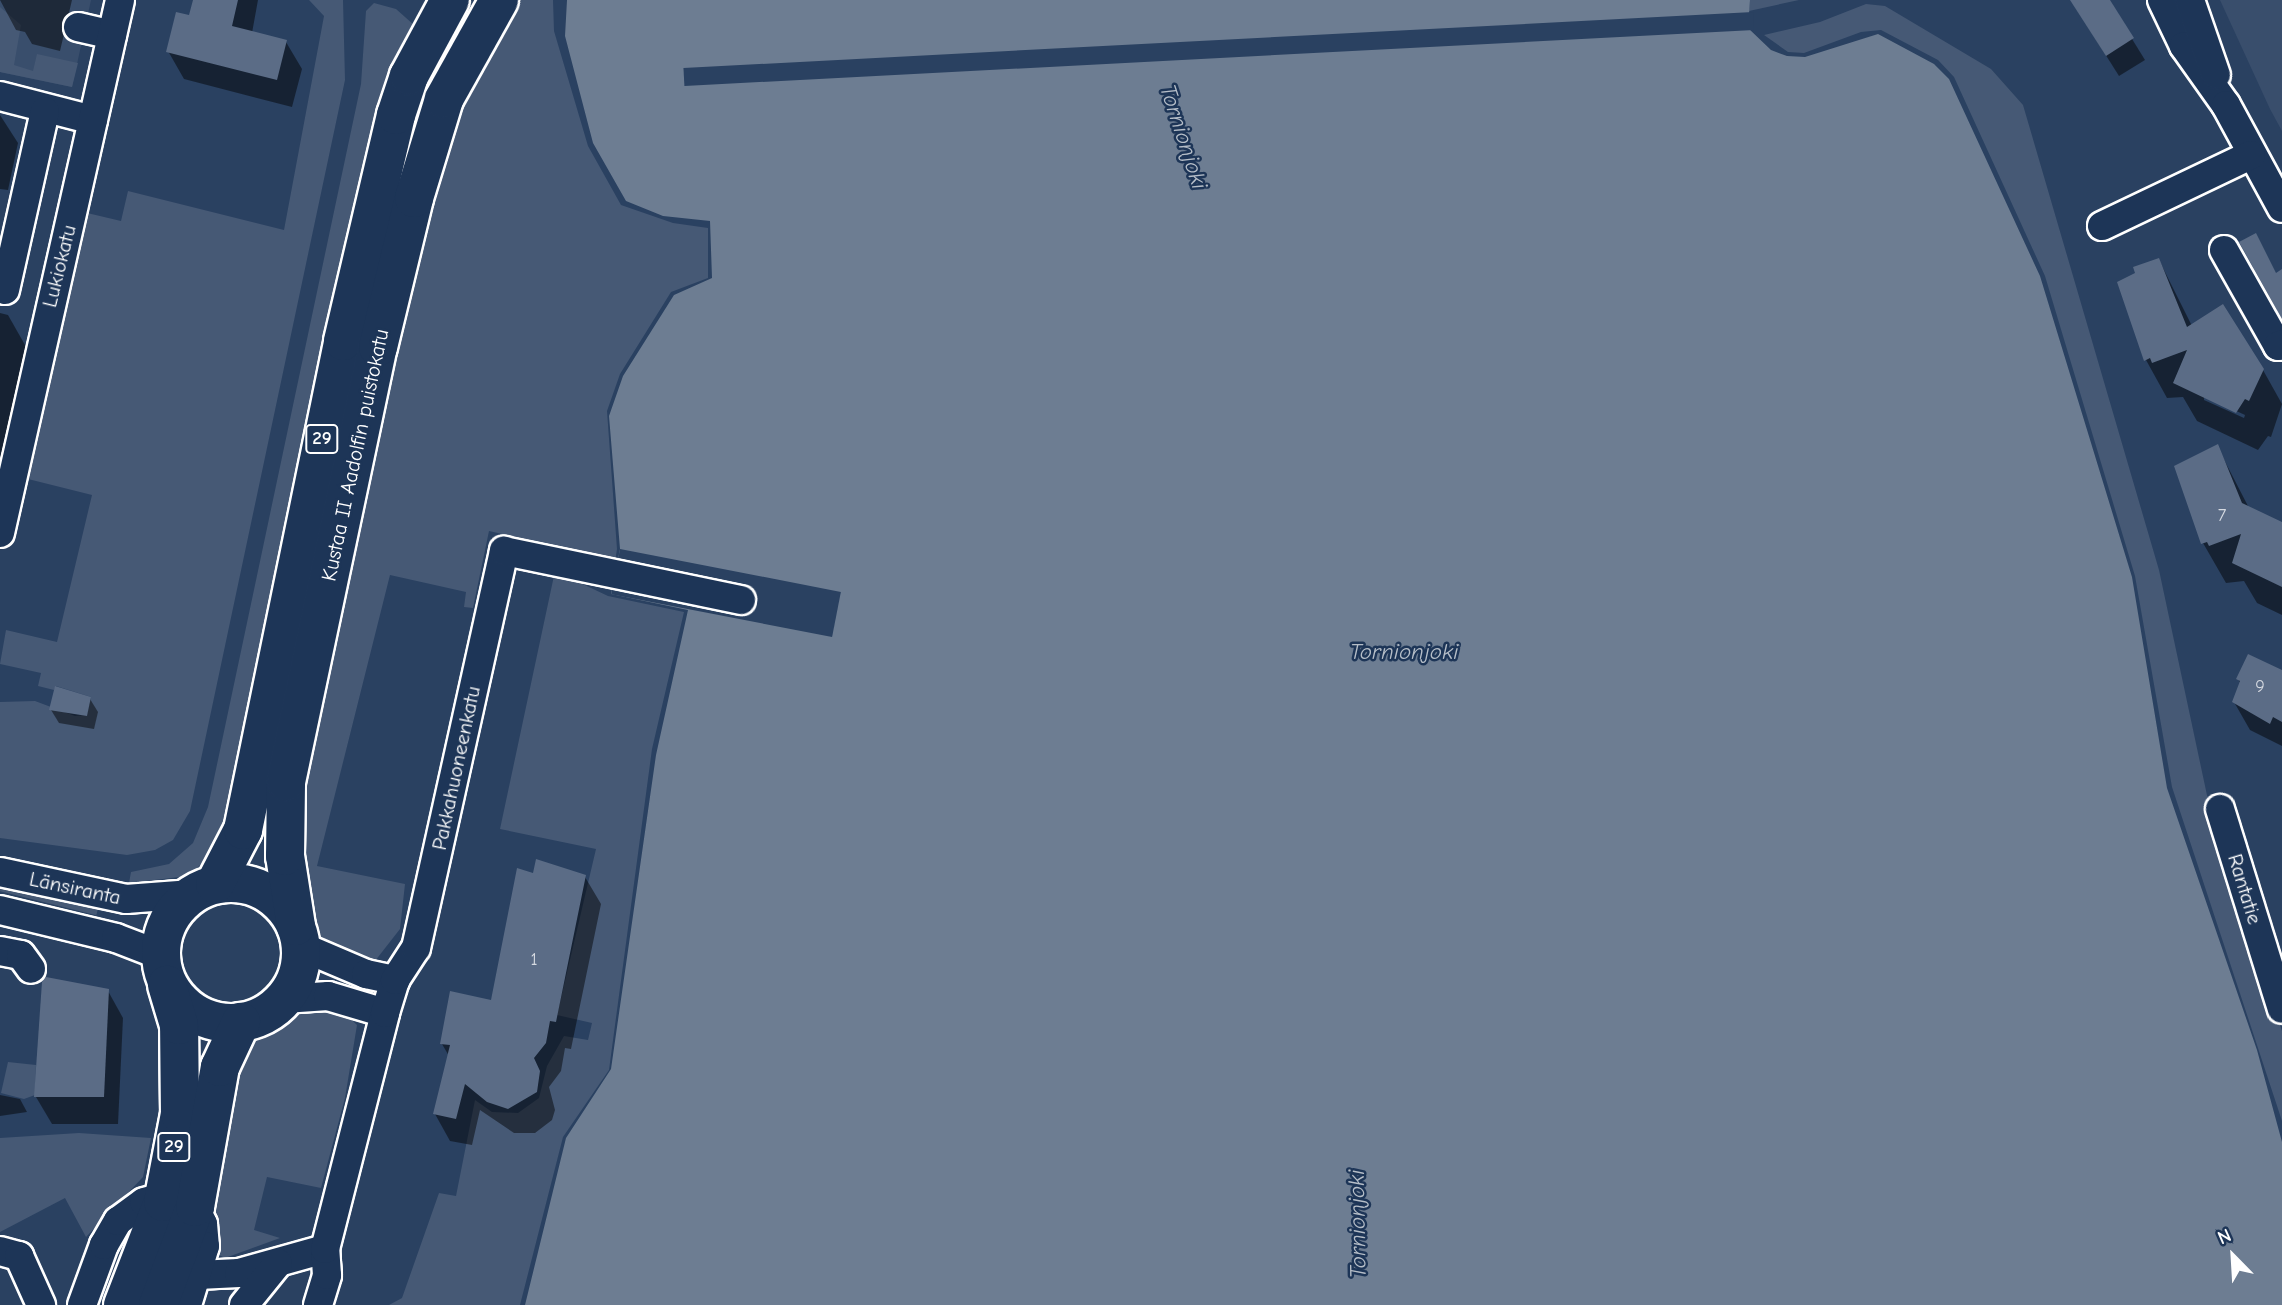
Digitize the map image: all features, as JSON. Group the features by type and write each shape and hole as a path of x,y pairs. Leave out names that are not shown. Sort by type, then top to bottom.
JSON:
{"highway":[{"name":"Kustaa II Aadolfin puistokatu","path":"204,889 243,830 337,368 396,116 409,76 450,0"},
{"name":"Kustaa II Aadolfin puistokatu","path":"298,936 285,856 286,782 375,360 440,111 460,65 499,0"},
{"path":"204,889 243,884 269,894 298,936"},
{"name":"29","path":"123,1305 179,1202 182,1068 179,1025 164,969 172,914 204,889"},
{"name":"29","path":"284,999 296,979 298,936"},
{"path":"164,969 197,1015 241,1023 264,1014 284,999"},
{"name":"29","path":"158,1305 179,1202 220,1067 241,1023"}],"street":[{"name":"Lukiokatu","path":"0,533 6,478 51,299 120,0"},
{"path":"2162,0 2184,46 2226,104"},
{"path":"2190,0 2226,104 2251,155 2282,208"},
{"path":"78,27 112,35"},
{"path":"0,96 45,111 93,120"},
{"path":"45,111 3,290 51,299"},
{"path":"2102,226 2251,155"},
{"path":"2224,250 2278,346 2282,344"},
{"name":"Pakkahuoneenkatu","path":"318,1305 394,980 416,948 504,551 741,600"},
{"name":"Rantatie","path":"2220,809 2282,1009"},
{"name":"Länsiranta","path":"0,872 126,899 204,889"},
{"name":"Länsiranta","path":"0,911 116,938 164,969"},
{"path":"298,936 345,966 394,980"},
{"path":"0,951 21,955 31,969"},
{"path":"284,999 328,996 385,1013"},
{"path":"57,1305 86,1296 118,1221 144,1202 179,1202 205,1236 198,1275 187,1305"},
{"path":"0,1251 19,1256 41,1305"},
{"path":"198,1275 239,1273 278,1263 326,1262"},
{"path":"244,1305 278,1263"}],"shaded area":[{"path":"0,0 91,0 72,87 0,72"},
{"path":"309,0 343,0 345,80 190,811 173,840 155,850 127,855 0,838 0,702 35,701 75,716 87,715 91,697 56,686 54,690 38,686 41,673 0,664 6,630 57,642 92,495 16,476 83,212 121,221 128,191 284,230 324,16"},
{"path":"519,0 553,0 554,31 588,146 621,205 673,223 708,228 708,278 671,292 620,374 607,411 617,549 614,569 574,550 489,531 473,608 464,607 466,592 390,575 317,866 405,884 400,929 375,961 355,961 329,949 314,930 297,828 392,349 438,168 475,61"},
{"path":"1750,0 1799,0 1749,11"},
{"path":"2220,0 2282,0 2282,131 2270,109"},
{"path":"374,3 396,9 414,25 367,149 230,817 218,849 188,876 129,883 131,872 169,864 193,843 208,807 361,84 366,11"},
{"path":"1866,4 1885,6 1991,69 2023,105 2159,570 2211,814 2282,1031 2282,1121 2172,787 2135,576 2045,276 1954,77 1938,60 1881,30 1861,32 1804,53 1788,52 1764,35 1820,22"},
{"path":"0,7 21,25 14,65 33,71 37,54 78,63 72,87 0,72"},
{"path":"555,571 608,596 684,612 652,749 609,1070 563,1137 520,1305 389,1305 402,1298 439,1193 456,1196 475,1100 492,1112 518,1113 539,1098 547,1066 564,1036 588,1040 592,1023 557,1015 596,849 500,829"},
{"path":"0,880 99,905 96,915 0,891"},
{"path":"311,1006 348,1016 357,1025 345,1098 321,1188 267,1177 254,1230 280,1238 225,1258 215,1253 212,1236 214,1156 243,1040 293,1011"},
{"path":"8,1062 36,1065 35,1095 24,1099 1,1093"},
{"path":"79,1133 151,1138 143,1177 86,1237 65,1198 0,1232 0,1138"}],"water":[{"name":"Tornionjoki","path":"567,0 1750,0 1748,28 1771,50 1787,56 1805,57 1878,34 1934,64 1949,79 2040,276 2132,577 2167,788 2257,1050 2282,1142 2282,1305 525,1305 566,1138 611,1069 656,755 688,610 611,594 620,549 609,416 623,376 674,295 712,278 710,221 663,216 626,201 593,143 565,36"}],"pier":[{"path":"1753,12 1754,30 684,86 683,68"},
{"path":"620,549 841,592 832,637 611,594"}],"building":[{"path":"193,0 238,0 232,26 287,40 277,80 166,52 176,12 189,15"},
{"path":"2070,0 2110,0 2134,38 2106,56"},
{"path":"2256,233 2276,273 2282,269 2282,319 2239,242"},
{"path":"2159,258 2187,327 2223,304 2264,369 2249,401 2245,399 2236,413 2173,383 2187,350 2152,363 2150,358 2144,361 2117,282 2135,273 2133,267"},
{"path":"2218,444 2242,503 2282,522 2282,587 2232,563 2241,534 2209,546 2207,542 2201,544 2174,466"},
{"path":"2248,654 2282,670 2282,722 2273,717 2270,724 2232,702 2240,681 2236,679"},
{"path":"55,686 91,697 87,716 49,710"},
{"path":"536,859 586,875 556,1022 550,1021 546,1043 534,1058 540,1071 537,1092 508,1109 487,1102 465,1084 456,1119 433,1114 450,1045 440,1044 450,991 491,1000 517,868 533,873"},
{"path":"46,977 109,989 104,1097 34,1097 42,982"}]}
